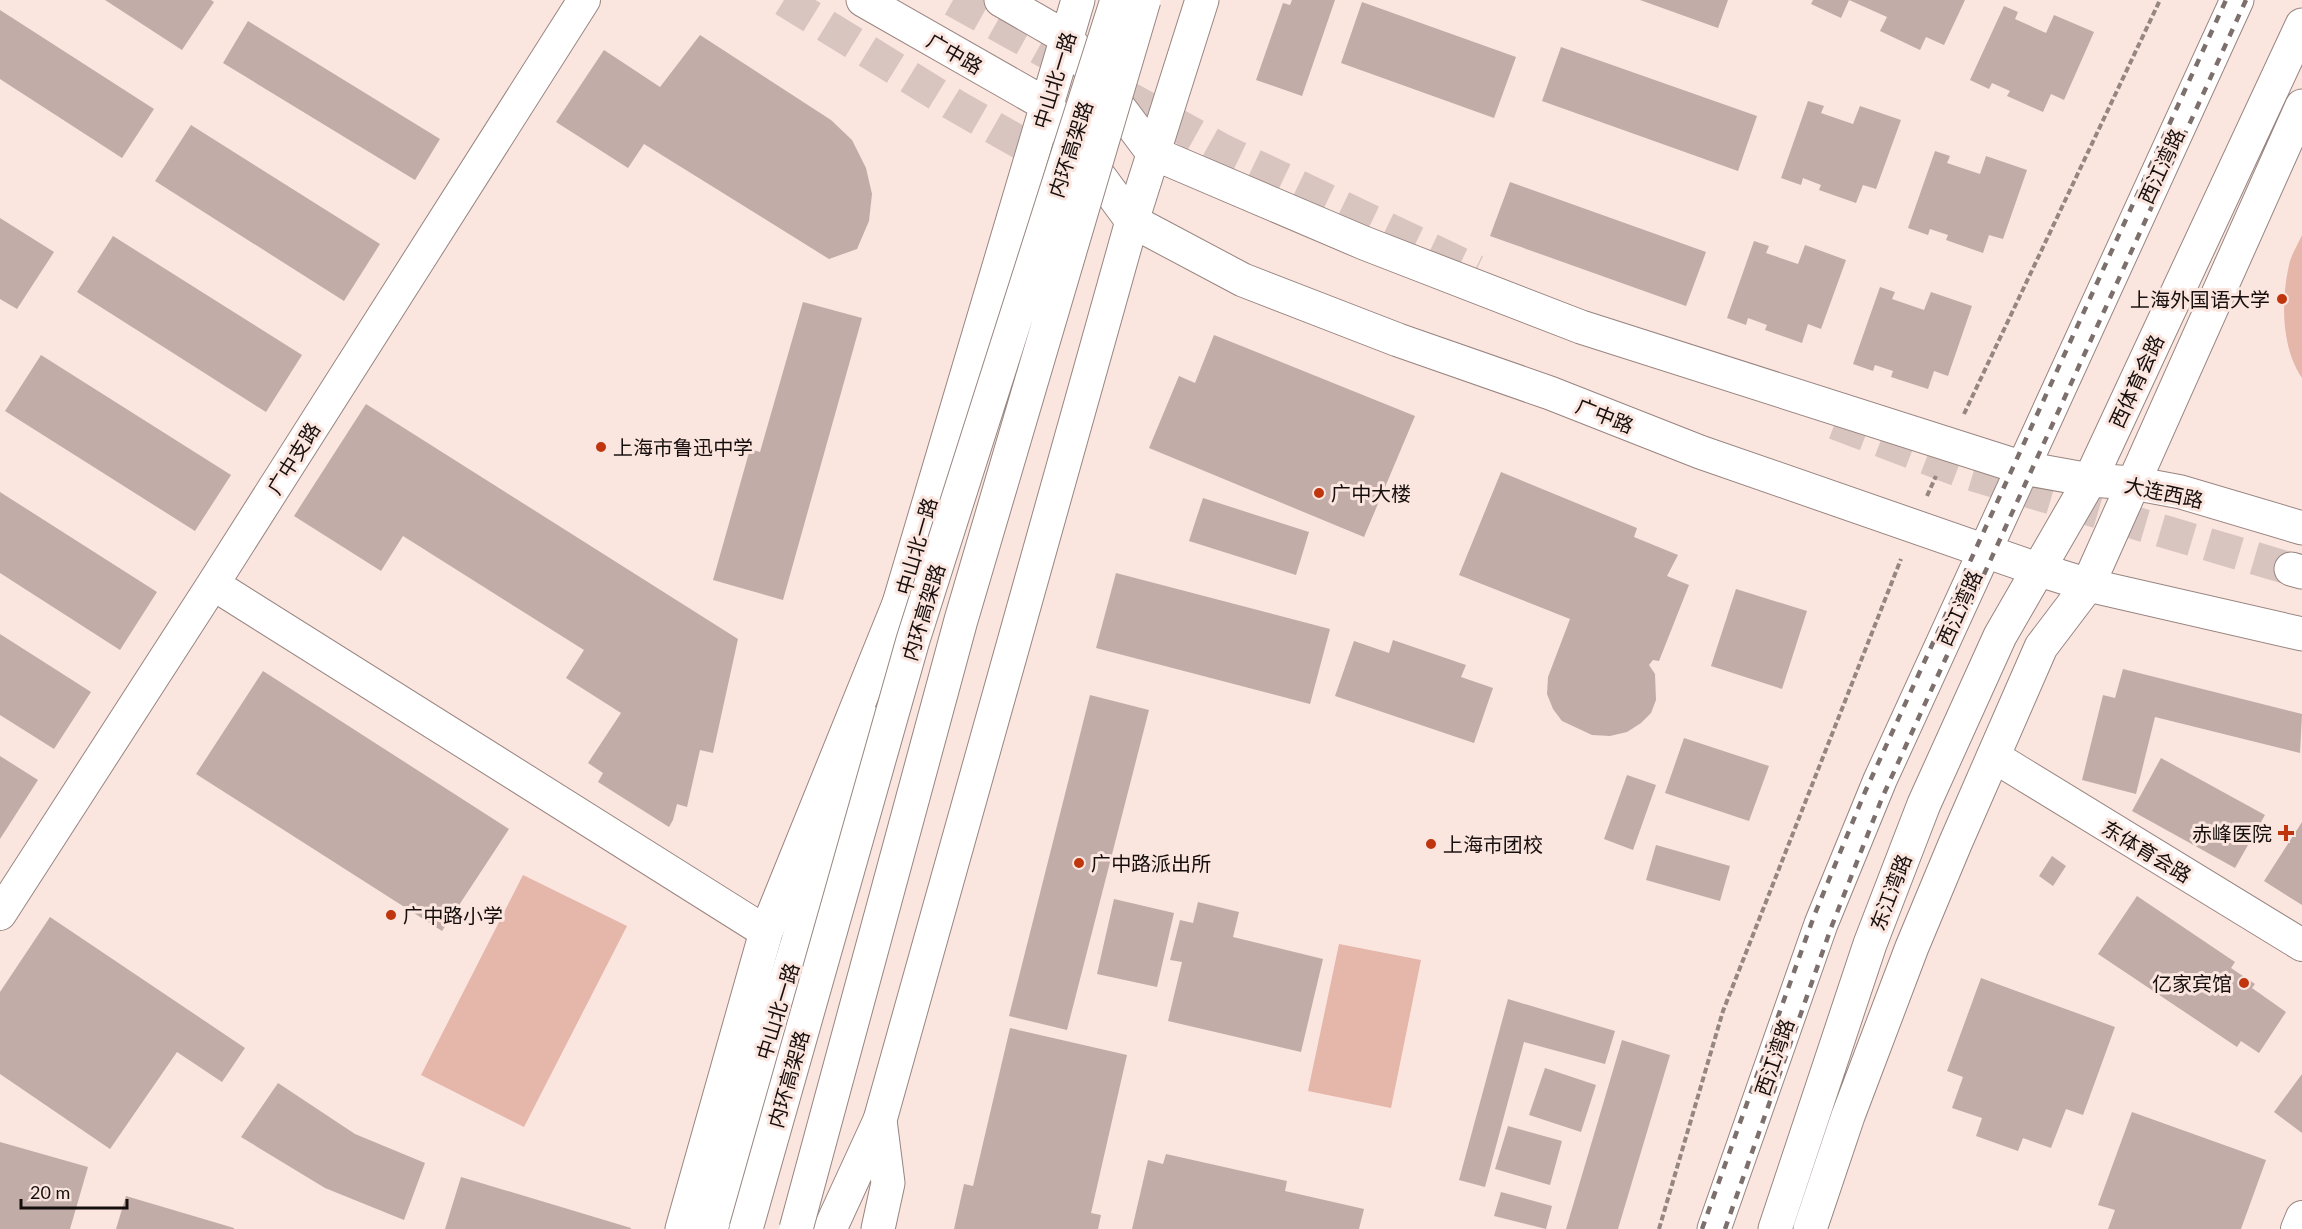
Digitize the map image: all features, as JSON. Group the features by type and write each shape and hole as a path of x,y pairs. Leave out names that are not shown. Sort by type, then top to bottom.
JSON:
{"main road":[{"name":"广中路","path":"863,0 1047,105"},
{"path":"1001,0 1067,38 1153,153 1364,243 1581,327 2023,468"},
{"name":"中山北一路","path":"711,1229 1078,0"},
{"name":"内环高架路","path":"746,1229 913,640 1118,0"},
{"name":"内环高架路","path":"796,1229 961,620 1144,0"},
{"path":"830,1229 880,1120 1132,221 1202,0"},
{"name":"西江湾路","path":"1714,1229 1821,924 1880,780 2237,0"},
{"name":"西体育会路","path":"2040,570 2090,480 2302,25"},
{"path":"1047,105 1132,221"},
{"name":"西体育会路","path":"2088,585 2302,106"},
{"name":"广中路","path":"1132,221 1243,280 1398,340 1550,393 1700,452 1984,552 2088,585"},
{"name":"大连西路","path":"2023,468 2090,480 2133,483 2181,492 2302,528"},
{"name":"东江湾路","path":"1775,1229 1870,944 1924,804 2000,636 2040,570"},
{"path":"2088,585 2302,634"},
{"name":"东江湾路","path":"1810,1229 1848,1116 1912,947 1993,756 2041,647 2088,585"},
{"path":"682,1229 766,932 900,601"},
{"path":"878,1229 888,1183 880,1120"}],"street":[{"name":"广中支路","path":"0,914 213,584 584,0"},
{"path":"213,584 766,932"},
{"name":"东体育会路","path":"1993,756 2302,945"},
{"path":"2297,1229 2302,1217"}],"path":[{"path":"1659,1229 1723,1011 1914,527 1950,445 2160,0"}],"shaded area":[{"path":"2302,235 2302,378 2290,352 2284,308 2289,265"},
{"path":"523,875 627,926 524,1127 421,1075"},
{"path":"1339,944 1421,960 1391,1108 1308,1091"}],"building":[{"path":"105,0 211,0 214,2 182,50"},
{"path":"1292,0 1335,0 1302,96 1256,80 1283,3 1290,5"},
{"path":"1640,0 1728,0 1718,28"},
{"path":"1813,0 1849,0 1841,18 1811,4"},
{"path":"1849,0 1965,0 1944,45 1926,37 1920,50 1880,31 1887,17"},
{"path":"1362,2 1516,57 1494,118 1341,63"},
{"path":"2004,6 2018,12 2015,19 2046,33 2054,15 2094,32 2064,100 2051,94 2043,112 2007,96 2010,91 1992,83 1989,89 1970,80"},
{"path":"0,10 154,109 122,158 0,79"},
{"path":"248,21 440,139 415,180 223,63"},
{"path":"700,35 831,120 852,140 866,168 872,194 869,221 857,249 829,259 644,144 628,168 556,122 604,50 660,87"},
{"path":"1561,47 1757,116 1738,171 1542,101"},
{"path":"1808,101 1824,106 1821,113 1853,124 1860,106 1901,120 1876,189 1863,185 1856,203 1819,190 1821,185 1803,178 1801,185 1781,178"},
{"path":"191,125 380,244 344,301 155,181"},
{"path":"1935,151 1950,156 1947,163 1980,174 1986,156 2027,170 2003,239 1989,235 1983,253 1946,240 1948,235 1930,229 1928,235 1908,228"},
{"path":"1510,182 1706,252 1686,306 1490,236"},
{"path":"0,218 54,252 17,309 0,299"},
{"path":"113,236 302,355 266,412 77,292"},
{"path":"1754,241 1769,246 1766,253 1798,264 1805,245 1846,260 1821,329 1808,324 1802,343 1765,330 1767,325 1748,318 1746,325 1727,318"},
{"path":"1880,287 1895,292 1892,299 1924,310 1931,292 1972,306 1948,376 1934,371 1928,389 1891,377 1893,371 1875,365 1873,371 1853,364"},
{"path":"803,302 862,318 783,600 713,580 750,449 760,452"},
{"name":"广中大楼","path":"1214,335 1415,416 1364,537 1149,448 1179,376 1195,383"},
{"path":"41,355 231,475 195,531 5,411"},
{"path":"366,404 738,639 713,753 700,750 687,807 677,804 669,827 598,782 603,773 588,763 621,713 566,678 584,650 403,536 381,571 294,516"},
{"path":"1501,472 1637,528 1634,537 1678,555 1667,576 1689,585 1659,661 1653,660 1649,665 1655,674 1656,700 1651,713 1627,732 1610,736 1592,735 1562,721 1553,709 1547,694 1548,677 1570,619 1459,575"},
{"path":"0,492 157,592 120,650 0,573"},
{"path":"1203,498 1309,532 1296,575 1189,541"},
{"path":"1116,573 1330,629 1310,704 1096,648"},
{"path":"1736,589 1807,611 1782,689 1711,666"},
{"path":"0,634 91,692 54,749 0,715"},
{"path":"1393,640 1466,665 1461,677 1493,688 1474,743 1335,696 1354,641 1389,653"},
{"path":"2123,669 2302,714 2300,753 2155,717 2136,794 2082,780 2103,695 2115,698"},
{"path":"263,671 509,829 442,931 196,774"},
{"name":"广中路派出所","path":"1090,695 1149,710 1067,1030 1009,1016"},
{"path":"1684,738 1769,766 1749,821 1665,793"},
{"path":"0,756 38,780 0,839"},
{"path":"2161,758 2265,815 2235,868 2132,811"},
{"path":"1627,775 1656,785 1633,850 1604,839"},
{"path":"2302,822 2302,905 2264,881"},
{"path":"1656,845 1730,866 1720,901 1646,880"},
{"path":"2052,856 2066,866 2053,886 2039,876"},
{"path":"2137,896 2235,962 2231,968 2255,984 2252,988 2286,1012 2259,1053 2241,1041 2237,1047 2098,954"},
{"path":"1114,899 1174,913 1157,987 1097,974"},
{"path":"1198,902 1239,912 1233,937 1323,959 1301,1052 1168,1021 1182,962 1170,960 1180,920 1193,923"},
{"path":"50,917 245,1048 222,1082 177,1052 110,1149 0,1074 0,992"},
{"path":"1981,978 2115,1027 2083,1115 2066,1109 2051,1148 2023,1138 2018,1151 1976,1136 1982,1118 1952,1108 1963,1077 1947,1071"},
{"path":"1508,999 1615,1031 1605,1064 1524,1042 1485,1187 1459,1180"},
{"path":"1010,1028 1127,1055 1091,1213 1101,1215 1098,1229 954,1229 964,1184 973,1186"},
{"path":"1622,1040 1670,1055 1618,1229 1566,1229"},
{"path":"1545,1068 1596,1085 1581,1132 1529,1115"},
{"path":"2302,1074 2302,1133 2274,1112"},
{"path":"278,1083 355,1134 425,1163 404,1220 325,1188 241,1137"},
{"path":"2132,1112 2266,1160 2241,1229 2108,1229 2115,1210 2098,1205"},
{"path":"1508,1126 1562,1141 1550,1185 1495,1169"},
{"path":"0,1142 88,1167 70,1229 0,1229"},
{"path":"1166,1154 1287,1181 1285,1191 1364,1209 1359,1229 1132,1229 1148,1160 1163,1164"},
{"path":"461,1177 631,1228 631,1229 445,1229"},
{"path":"1501,1192 1552,1206 1546,1229 1494,1216"},
{"path":"126,1196 234,1228 234,1229 116,1229"}],"tunnel":[{"path":"784,0 956,106 1089,182"},
{"path":"953,0 1222,150 1476,271"},
{"path":"1835,423 1960,471 2291,569"}],"railway":[{"path":"1702,1229 1814,916 1865,792 2226,0"},
{"path":"1725,1229 1831,928 1882,798 2246,0"}],"place":[{"name":"上海外国语大学","path":"2282,299"},
{"name":"上海市鲁迅中学","path":"601,447"},
{"name":"广中大楼","path":"1319,493"},
{"name":"赤峰医院","path":"2286,833"},
{"name":"上海市团校","path":"1431,844"},
{"name":"广中路派出所","path":"1079,863"},
{"name":"广中路小学","path":"391,915"},
{"name":"亿家宾馆","path":"2244,983"}]}
